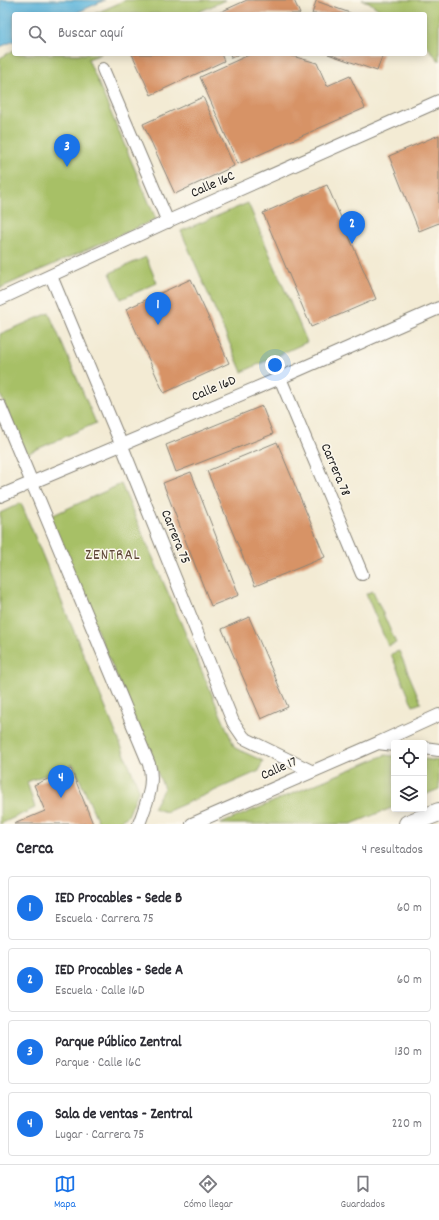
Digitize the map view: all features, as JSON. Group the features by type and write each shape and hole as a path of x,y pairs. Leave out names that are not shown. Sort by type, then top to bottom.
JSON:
{"main road":[{"path":"408,824 439,812"}],"street":[{"path":"103,69 168,222"},
{"name":"Calle 16C","path":"0,299 439,101"},
{"name":"Carrera 75","path":"51,276 121,444 232,722 244,738 311,771"},
{"name":"Calle 16D","path":"0,496 280,378 439,308"},
{"name":"Carrera 78","path":"280,378 362,574"},
{"path":"0,406 149,764 152,775 151,787 139,824"},
{"name":"Calle 17","path":"192,824 439,715"},
{"name":"Calle 17","path":"378,743 391,745"},
{"path":"427,748 439,750"}],"green space":[{"path":"126,0 226,0 199,12 99,12"},
{"path":"362,0 439,0 439,61 427,46 427,12 382,12 369,2"},
{"path":"12,51 12,56 96,56 88,59 156,219 0,288 0,58"},
{"path":"248,203 307,342 242,372 181,231"},
{"path":"146,257 157,283 121,299 110,273"},
{"path":"49,313 96,423 26,454 0,394 0,334"},
{"path":"121,484 235,748 263,761 259,771 166,812 153,808 164,788 49,517"},
{"path":"21,503 139,789 128,816 115,824 99,824 73,764 27,782 35,808 0,824 0,513"},
{"path":"373,591 396,643 388,646 366,594"},
{"path":"399,651 421,703 413,706 391,654"},
{"path":"385,755 391,756 391,808 351,824 220,824"},
{"path":"427,759 439,761 439,789 427,794"}],"water":[{"path":"0,0 105,0 78,12 12,12 12,42 0,47"}],"building":[{"path":"247,0 294,0 299,12 220,12"},
{"path":"316,1 347,12 313,12"},
{"path":"133,56 222,56 224,61 151,95"},
{"path":"247,56 292,56 317,63 327,86 350,76 365,108 238,164 200,77"},
{"path":"334,56 382,56 377,71"},
{"path":"203,97 234,166 175,194 143,124"},
{"path":"439,135 439,223 419,231 389,156"},
{"path":"327,185 376,299 311,327 263,213"},
{"path":"191,279 229,363 164,393 126,309"},
{"path":"262,406 273,434 176,472 166,445"},
{"path":"277,442 325,557 255,586 207,471"},
{"path":"191,472 239,595 211,606 163,483"},
{"path":"249,617 288,707 261,719 222,629"},
{"path":"71,769 93,824 14,824 45,811 34,785"}],"place":[{"name":"Parque Público Zentral","path":"67,167"},
{"name":"IED Procables - Sede A","path":"352,244"},
{"name":"IED Procables - Sede B","path":"158,325"},
{"name":"Sala de ventas - Zentral","path":"61,798"}],"district":[{"name":"ZENTRAL","path":"113,556"}]}
